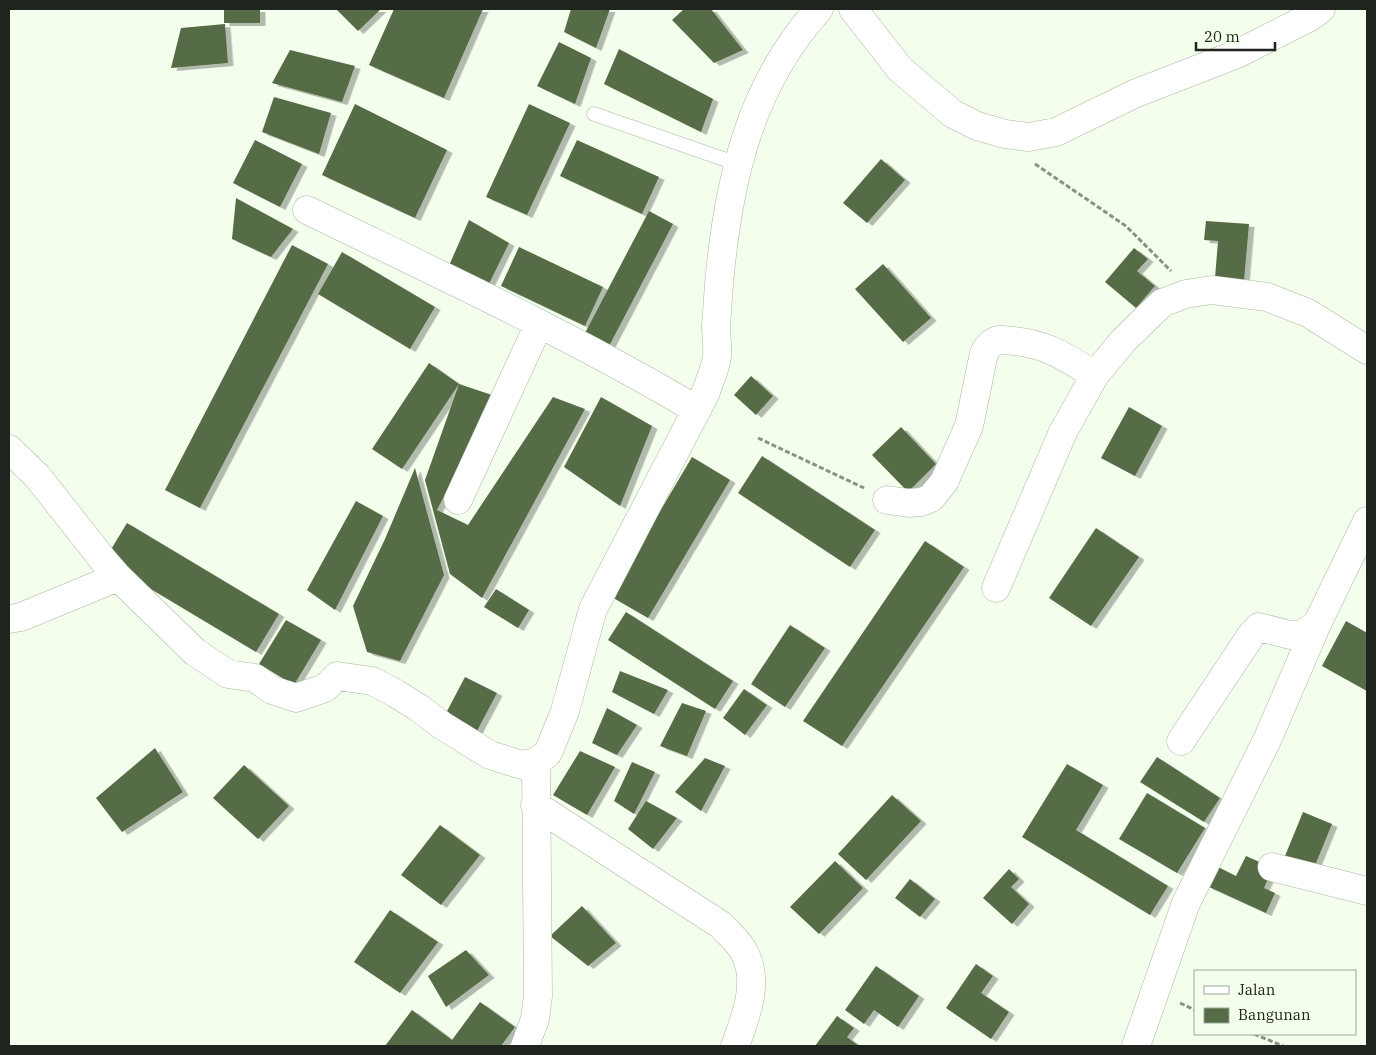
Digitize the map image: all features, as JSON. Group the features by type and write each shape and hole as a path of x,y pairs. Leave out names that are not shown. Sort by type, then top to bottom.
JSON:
{"street":[{"path":"9,449 37,476 118,576 195,652 228,674 255,678 272,690 296,698 324,688 337,676 372,681 419,708 443,726 490,755 522,765 536,762 548,753 565,711 593,609 706,392 717,358 716,326 719,284 729,198 746,136 767,84 803,27 819,9"},
{"path":"853,9 900,69 953,114 977,126 1005,134 1029,137 1056,132 1134,94 1237,54 1310,17 1321,9"},
{"path":"307,210 539,324 642,377 697,410"},
{"path":"996,588 1063,432 1095,376 1123,341 1162,303 1186,294 1212,290 1267,297 1308,313 1367,350"},
{"path":"458,500 539,324"},
{"path":"887,500 908,503 921,502 931,498 944,482 968,426 984,353 991,344 1000,339 1030,342 1058,352 1095,376"},
{"path":"1136,1046 1186,902 1268,738 1317,624 1367,521"},
{"path":"9,619 21,617 118,576"},
{"path":"1181,741 1252,634 1259,628 1290,635 1303,634 1317,624"},
{"path":"525,1046 535,1019 538,996 536,762"},
{"path":"535,805 721,925 744,950 752,971 750,993 743,1024 734,1046"},
{"path":"1272,867 1367,891"}],"lane":[{"path":"594,114 738,164"}],"path":[{"path":"1027,159 1126,226 1141,239 1192,293"},
{"path":"758,438 887,500"},
{"path":"1256,1035 1283,1046"}],"building":[{"path":"224,9 260,9 260,23 224,23"},
{"path":"336,9 381,9 358,31"},
{"path":"394,9 483,9 444,98 369,65"},
{"path":"571,9 610,9 596,48 564,32"},
{"path":"684,9 711,9 743,50 714,63 672,20"},
{"path":"225,24 228,63 171,68 181,28"},
{"path":"559,42 591,58 575,104 537,86"},
{"path":"619,49 713,99 701,132 604,84"},
{"path":"290,50 355,66 342,102 272,83"},
{"path":"274,97 331,113 319,154 262,132"},
{"path":"355,104 447,150 415,218 322,175"},
{"path":"529,104 570,123 527,215 486,197"},
{"path":"255,140 302,164 280,207 233,183"},
{"path":"577,140 659,177 642,214 560,176"},
{"path":"881,159 905,180 867,223 843,203"},
{"path":"236,198 293,229 271,257 232,239"},
{"path":"649,211 673,224 607,350 584,335"},
{"path":"469,220 509,243 487,288 448,268"},
{"path":"1206,221 1249,224 1244,281 1215,278 1218,241 1204,240"},
{"path":"292,245 328,264 200,508 165,490"},
{"path":"519,247 603,287 585,326 501,286"},
{"path":"1134,248 1148,259 1137,271 1155,286 1136,308 1105,282"},
{"path":"342,252 435,307 410,349 318,294"},
{"path":"883,264 931,318 903,342 855,289"},
{"path":"429,363 459,384 402,469 372,449"},
{"path":"751,376 773,396 756,415 734,395"},
{"path":"459,384 495,396 437,510 468,525 553,397 585,409 482,598 450,574 425,480"},
{"path":"601,397 652,426 620,506 564,467"},
{"path":"1129,407 1162,426 1135,476 1101,458"},
{"path":"901,427 936,464 908,492 872,455"},
{"path":"762,456 875,530 850,567 738,493"},
{"path":"692,457 730,480 648,618 610,596"},
{"path":"415,468 444,575 400,661 367,652 353,606 385,539"},
{"path":"356,501 383,516 335,610 307,590"},
{"path":"127,523 279,614 256,652 104,561"},
{"path":"1096,528 1139,557 1091,626 1049,598"},
{"path":"925,541 964,567 842,746 803,721"},
{"path":"496,589 529,610 518,628 484,607"},
{"path":"626,612 733,681 715,709 608,640"},
{"path":"286,620 321,640 294,685 259,664"},
{"path":"1346,621 1367,633 1367,691 1322,666"},
{"path":"790,625 825,648 785,707 751,684"},
{"path":"620,671 668,690 654,714 612,692"},
{"path":"465,677 497,693 477,731 445,715"},
{"path":"744,689 767,705 745,735 723,718"},
{"path":"682,703 706,711 687,756 660,746"},
{"path":"607,708 637,725 617,755 592,743"},
{"path":"155,748 183,792 122,832 96,798"},
{"path":"580,751 615,767 587,815 553,795"},
{"path":"1157,757 1220,798 1204,822 1140,782"},
{"path":"705,758 725,766 701,811 675,792"},
{"path":"632,762 655,772 634,814 614,801"},
{"path":"1067,764 1103,785 1076,830 1168,886 1150,915 1022,837"},
{"path":"244,765 289,806 258,839 213,798"},
{"path":"1147,793 1205,828 1177,873 1119,839"},
{"path":"892,795 921,821 866,880 838,854"},
{"path":"646,801 677,818 653,849 628,829"},
{"path":"1303,812 1332,824 1314,868 1285,856"},
{"path":"440,825 480,855 441,905 401,875"},
{"path":"1246,856 1273,868 1264,888 1275,893 1266,913 1207,886 1216,866 1236,876"},
{"path":"835,861 863,888 819,934 790,907"},
{"path":"1009,869 1019,879 1011,887 1029,904 1012,924 983,898"},
{"path":"910,879 935,899 920,917 895,898"},
{"path":"582,906 616,943 588,966 550,936"},
{"path":"390,910 438,942 400,993 354,962"},
{"path":"466,950 489,975 446,1007 428,976"},
{"path":"976,964 993,976 981,993 1009,1012 991,1039 946,1008"},
{"path":"876,966 919,996 898,1027 874,1010 864,1024 845,1010"},
{"path":"480,1002 515,1027 501,1046 385,1046 412,1010 452,1040"},
{"path":"837,1016 854,1028 847,1037 859,1046 815,1046"}]}
